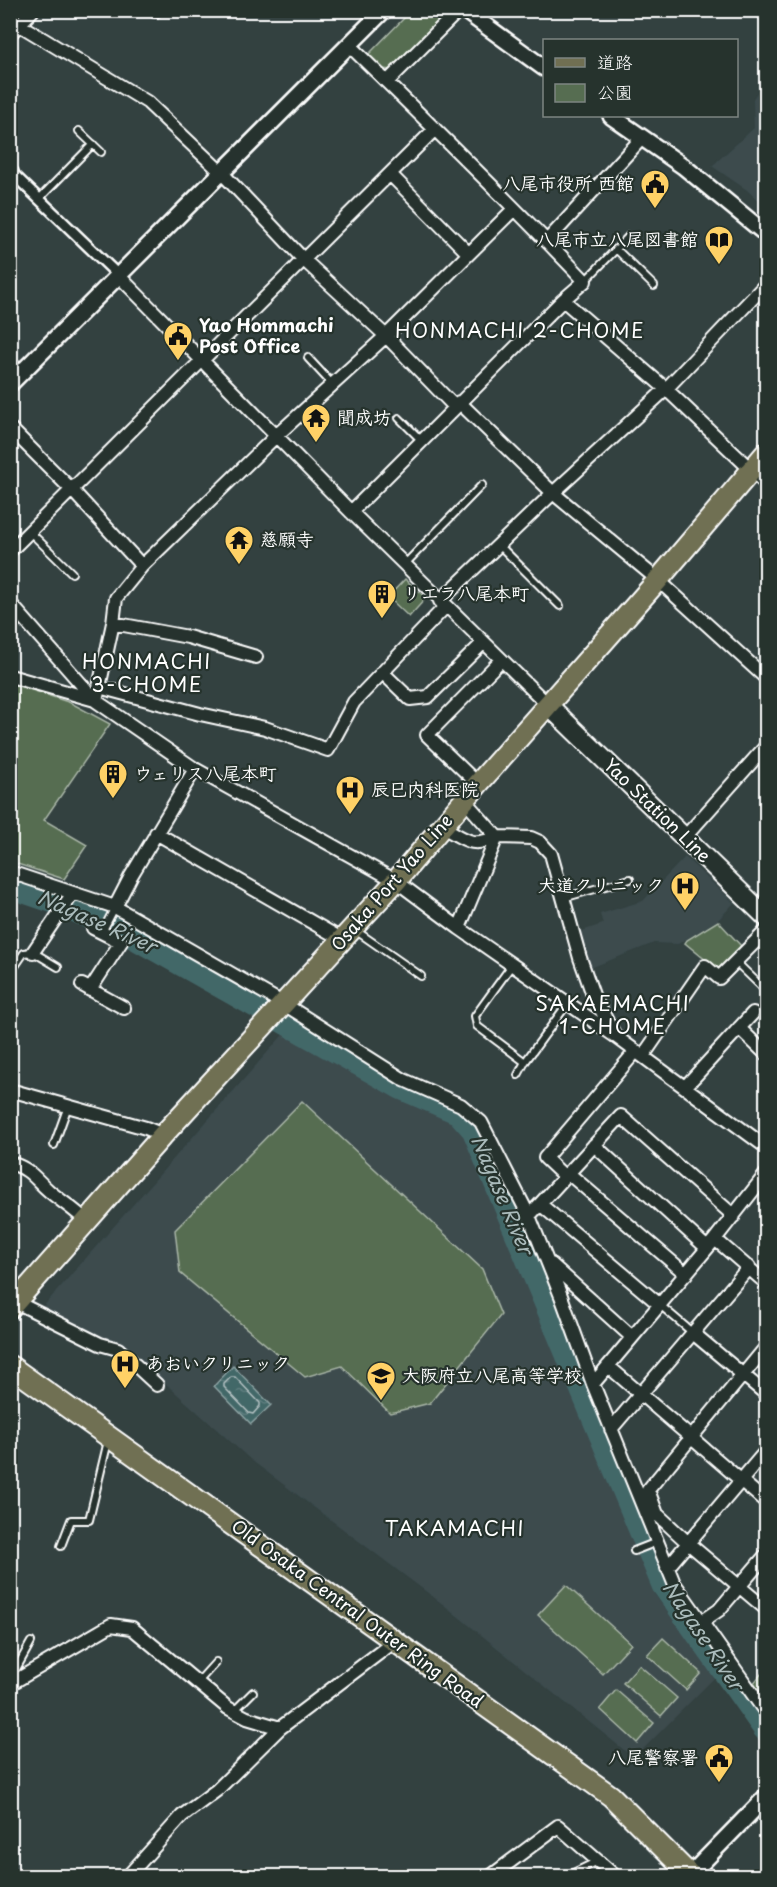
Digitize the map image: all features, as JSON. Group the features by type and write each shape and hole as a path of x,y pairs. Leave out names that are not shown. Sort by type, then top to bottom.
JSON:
{"main road":[{"name":"Osaka Port Yao Line","path":"12,1303 396,881 766,453"},
{"name":"Yao Station Line","path":"548,705 766,917"},
{"name":"Old Osaka Central Outer Ring Road","path":"10,1366 611,1796 691,1876"}],"street":[{"path":"10,34 16,21 33,10"},
{"path":"10,384 384,10"},
{"path":"387,82 459,10"},
{"path":"464,10 543,67"},
{"path":"16,21 147,102 222,173 304,260 457,405 553,493 658,580 766,678"},
{"path":"350,46 585,281 563,300 351,512"},
{"path":"612,117 683,166 766,234"},
{"path":"10,551 435,129"},
{"path":"547,241 642,138"},
{"path":"11,172 119,276 351,512 548,705"},
{"path":"390,174 468,253"},
{"path":"96,701 116,598 142,566 277,435 386,336 514,209"},
{"path":"99,687 200,714 265,728 328,750 354,702 443,603 553,493 666,389 766,284"},
{"path":"563,300 666,389 766,484"},
{"path":"10,428 72,490 142,566"},
{"path":"10,603 96,701 195,769 396,881 766,1146"},
{"path":"112,622 188,637 256,657"},
{"path":"382,672 410,699 428,697 483,643"},
{"path":"478,784 427,735 501,660"},
{"path":"10,676 96,701"},
{"path":"684,838 766,746"},
{"path":"114,909 195,769"},
{"path":"464,800 497,837"},
{"path":"443,827 469,842 481,844 497,837 531,838 540,842 551,854 580,958 594,995 615,1036"},
{"path":"156,833 348,934"},
{"path":"459,928 497,837"},
{"path":"10,872 68,900 114,909 277,1011 404,1080 461,1106 482,1122 529,1216 593,1384 674,1583 700,1623 766,1713"},
{"path":"33,952 68,900"},
{"path":"100,928 121,942 86,987 124,1008"},
{"path":"686,1274 544,1158 639,1053 705,966 718,978 766,931"},
{"path":"685,1087 753,1013"},
{"path":"739,1028 766,1054"},
{"path":"10,1089 146,1128 163,1135"},
{"path":"529,1216 621,1116 734,1216"},
{"path":"594,1145 711,1244 749,1268 766,1283"},
{"path":"10,1163 24,1167 50,1191 76,1210 87,1222"},
{"path":"593,1384 734,1216 766,1173"},
{"path":"540,1203 660,1305"},
{"path":"548,1262 632,1337"},
{"path":"611,1429 749,1268"},
{"path":"12,1303 100,1344 118,1349 157,1384"},
{"path":"693,1333 766,1394"},
{"path":"766,1347 648,1490 657,1514 766,1609"},
{"path":"608,1366 766,1502"},
{"path":"667,1568 766,1451"},
{"path":"700,1623 719,1610 766,1555"},
{"path":"10,1682 111,1625 132,1628 234,1711 247,1718 280,1728"},
{"path":"128,1876 182,1816 217,1790 280,1728 395,1641"},
{"path":"691,1876 766,1797"},
{"path":"491,1876 558,1826 615,1876"}],"lane":[{"path":"79,131 101,152"},
{"path":"39,199 93,144"},
{"path":"585,281 629,236"},
{"path":"616,249 654,286"},
{"path":"308,358 333,384"},
{"path":"399,418 422,441"},
{"path":"405,565 482,485"},
{"path":"30,532 72,573"},
{"path":"500,545 560,606"},
{"path":"563,898 630,879"},
{"path":"100,928 114,909"},
{"path":"348,934 421,976"},
{"path":"13,969 24,953 33,952 58,968"},
{"path":"736,962 766,991"},
{"path":"512,964 475,1016 477,1026 525,1062"},
{"path":"518,1075 568,1003"},
{"path":"54,1145 68,1106"},
{"path":"660,1305 693,1333"},
{"path":"61,1546 70,1520 89,1520 109,1436"},
{"path":"634,1551 656,1543"},
{"path":"10,1682 31,1642"},
{"path":"197,1683 216,1662"},
{"path":"234,1711 253,1692"},
{"path":"567,1876 597,1861"}],"shaded area":[{"path":"766,79 766,208 747,190 712,166 754,128 753,99"},
{"path":"685,857 734,903 719,919 678,944 654,943 590,968 579,932 603,924 600,914 643,901"},
{"name":"大阪府立八尾高等学校","path":"289,1028 389,1090 441,1112 472,1138 655,1595 716,1676 634,1758 444,1605 251,1460 120,1343 105,1341 41,1309"}],"green space":[{"path":"411,11 429,11 443,17 391,70 383,69 368,55"},
{"path":"405,579 426,598 409,617 388,597"},
{"path":"11,683 71,703 110,724 44,820 87,845 64,879 11,862"},
{"path":"718,921 742,947 718,970 685,943"},
{"path":"302,1101 482,1269 501,1315 430,1403 390,1413 342,1366 305,1377 180,1273 175,1230"},
{"path":"566,1585 631,1644 603,1674 538,1615"},
{"path":"663,1638 701,1673 686,1690 647,1655"},
{"path":"639,1665 677,1698 661,1716 623,1683"},
{"path":"766,1668 766,1703 753,1684"},
{"path":"616,1690 654,1723 637,1743 600,1709"}],"water":[{"path":"233,1366 271,1405 251,1424 214,1386"}],"waterway":[{"name":"Nagase River","path":"10,885 60,902 133,935 401,1086 459,1111 475,1129 665,1585 766,1728"}],"place":[{"name":"八尾市役所 西館","path":"655,210"},
{"name":"八尾市立八尾図書館","path":"719,266"},
{"name":"Yao Hommachi Post Office","path":"178,362"},
{"name":"聞成坊","path":"316,444"},
{"name":"慈願寺","path":"239,566"},
{"name":"リエラ八尾本町","path":"382,620"},
{"name":"ウェリス八尾本町","path":"113,800"},
{"name":"辰巳内科医院","path":"350,816"},
{"name":"大道クリニック","path":"685,912"},
{"name":"あおいクリニック","path":"125,1390"},
{"name":"大阪府立八尾高等学校","path":"381,1402"},
{"name":"八尾警察署","path":"719,1784"}],"district":[{"name":"HONMACHI 2-CHOME","path":"520,331"},
{"name":"HONMACHI 3-CHOME","path":"147,674"},
{"name":"SAKAEMACHI 1-CHOME","path":"613,1016"},
{"name":"TAKAMACHI","path":"455,1529"}]}
